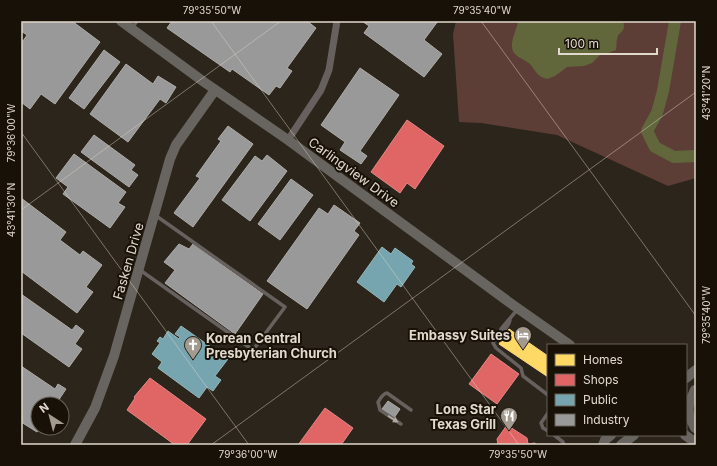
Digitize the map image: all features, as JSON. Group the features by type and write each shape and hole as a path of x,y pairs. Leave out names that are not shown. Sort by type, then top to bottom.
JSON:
{"main road":[{"name":"Carlingview Drive","path":"121,21 134,25 215,90 288,140 518,309 569,344"},
{"name":"Fasken Drive","path":"75,445 95,408 112,363 170,159 176,146 215,90"},
{"path":"687,377 696,370"},
{"path":"687,396 696,390"},
{"path":"696,390 688,407 688,414 696,429"},
{"path":"687,422 696,429"},
{"path":"603,445 605,440 610,436"},
{"path":"621,445 633,436"},
{"path":"686,436 696,443"}],"street":[{"path":"288,140 321,90 329,70 338,21"}],"lane":[{"path":"139,269 253,350 285,307 154,214"},
{"path":"518,309 510,320 506,322 501,329 501,333 493,343 496,348 521,368 523,376 547,394"},
{"path":"401,424 380,410 378,402 381,397 387,393 411,410"},
{"path":"547,414 541,423 543,428 547,430"},
{"path":"555,436 563,442 564,445"}],"shaded area":[{"path":"456,21 696,21 696,178 668,186 557,135 481,123 459,122 453,34"},
{"path":"518,21 623,21 624,28 618,36 616,50 606,54 601,54 592,63 584,66 567,67 555,76 547,79 539,76 531,65 517,56 513,50 512,42"}],"building: Homes":[{"name":"Embassy Suites","path":"509,329 547,355 547,376 499,344"}],"building: Shops":[{"path":"407,120 444,146 415,189 407,183 400,193 371,172"},
{"path":"491,354 519,374 497,404 469,384"},
{"path":"150,378 206,419 187,445 175,445 127,410 135,398 134,397"},
{"path":"325,408 353,428 341,445 298,445"},
{"name":"Lone Star Texas Grill","path":"507,425 527,438 528,444 535,443 536,445 498,445 497,439"}],"building: Public":[{"path":"382,247 391,254 395,248 413,261 411,264 415,267 401,287 397,284 384,302 357,282"},
{"name":"Korean Central Presbyterian Church","path":"181,326 228,359 215,376 221,380 213,391 207,387 199,398 158,368 162,362 152,354 160,343 157,341 160,337 163,339 168,331 179,339 180,337 175,334"}],"building: Industry":[{"path":"25,21 72,21 100,42 55,104 41,94 30,109 21,102 21,44 27,35 21,31 21,26"},
{"path":"172,21 307,21 316,28 287,68 292,71 280,88 276,86 269,95 232,69 230,72 167,28"},
{"path":"362,21 438,21 424,40 442,54 424,77 364,33 369,26"},
{"path":"104,50 120,62 84,109 69,98"},
{"path":"126,64 153,84 158,76 176,87 166,103 160,99 128,142 90,114"},
{"path":"360,68 399,95 360,151 367,156 361,164 340,150 345,142 321,125"},
{"path":"228,126 253,144 193,227 174,213 200,178 196,176 221,141 218,139"},
{"path":"94,135 135,165 131,170 138,175 129,187 81,152"},
{"path":"74,154 126,192 118,203 125,207 110,228 63,194 68,187 56,178"},
{"path":"267,155 287,171 250,221 222,200 255,156 262,161"},
{"path":"291,179 313,195 280,240 258,224"},
{"path":"21,198 66,232 60,240 80,255 83,251 102,265 86,287 93,292 77,313 21,271"},
{"path":"334,205 360,223 354,231 359,235 307,309 267,281 319,208 328,214"},
{"path":"179,244 189,249 193,244 263,294 235,334 165,283 175,270 164,262"},
{"path":"21,294 72,330 76,325 84,331 75,344 82,349 69,367 21,333"},
{"path":"21,366 55,389 58,384 66,389 61,396 30,396 30,428 21,422"},
{"path":"388,401 400,409 394,418 382,409"}],"waterway":[{"path":"675,21 663,91 657,113 647,131 655,147 674,157 696,156"}],"place":[{"name":"Embassy Suites","path":"523,350"},
{"name":"Korean Central Presbyterian Church","path":"193,360"},
{"name":"Lone Star Texas Grill","path":"509,431"}]}
